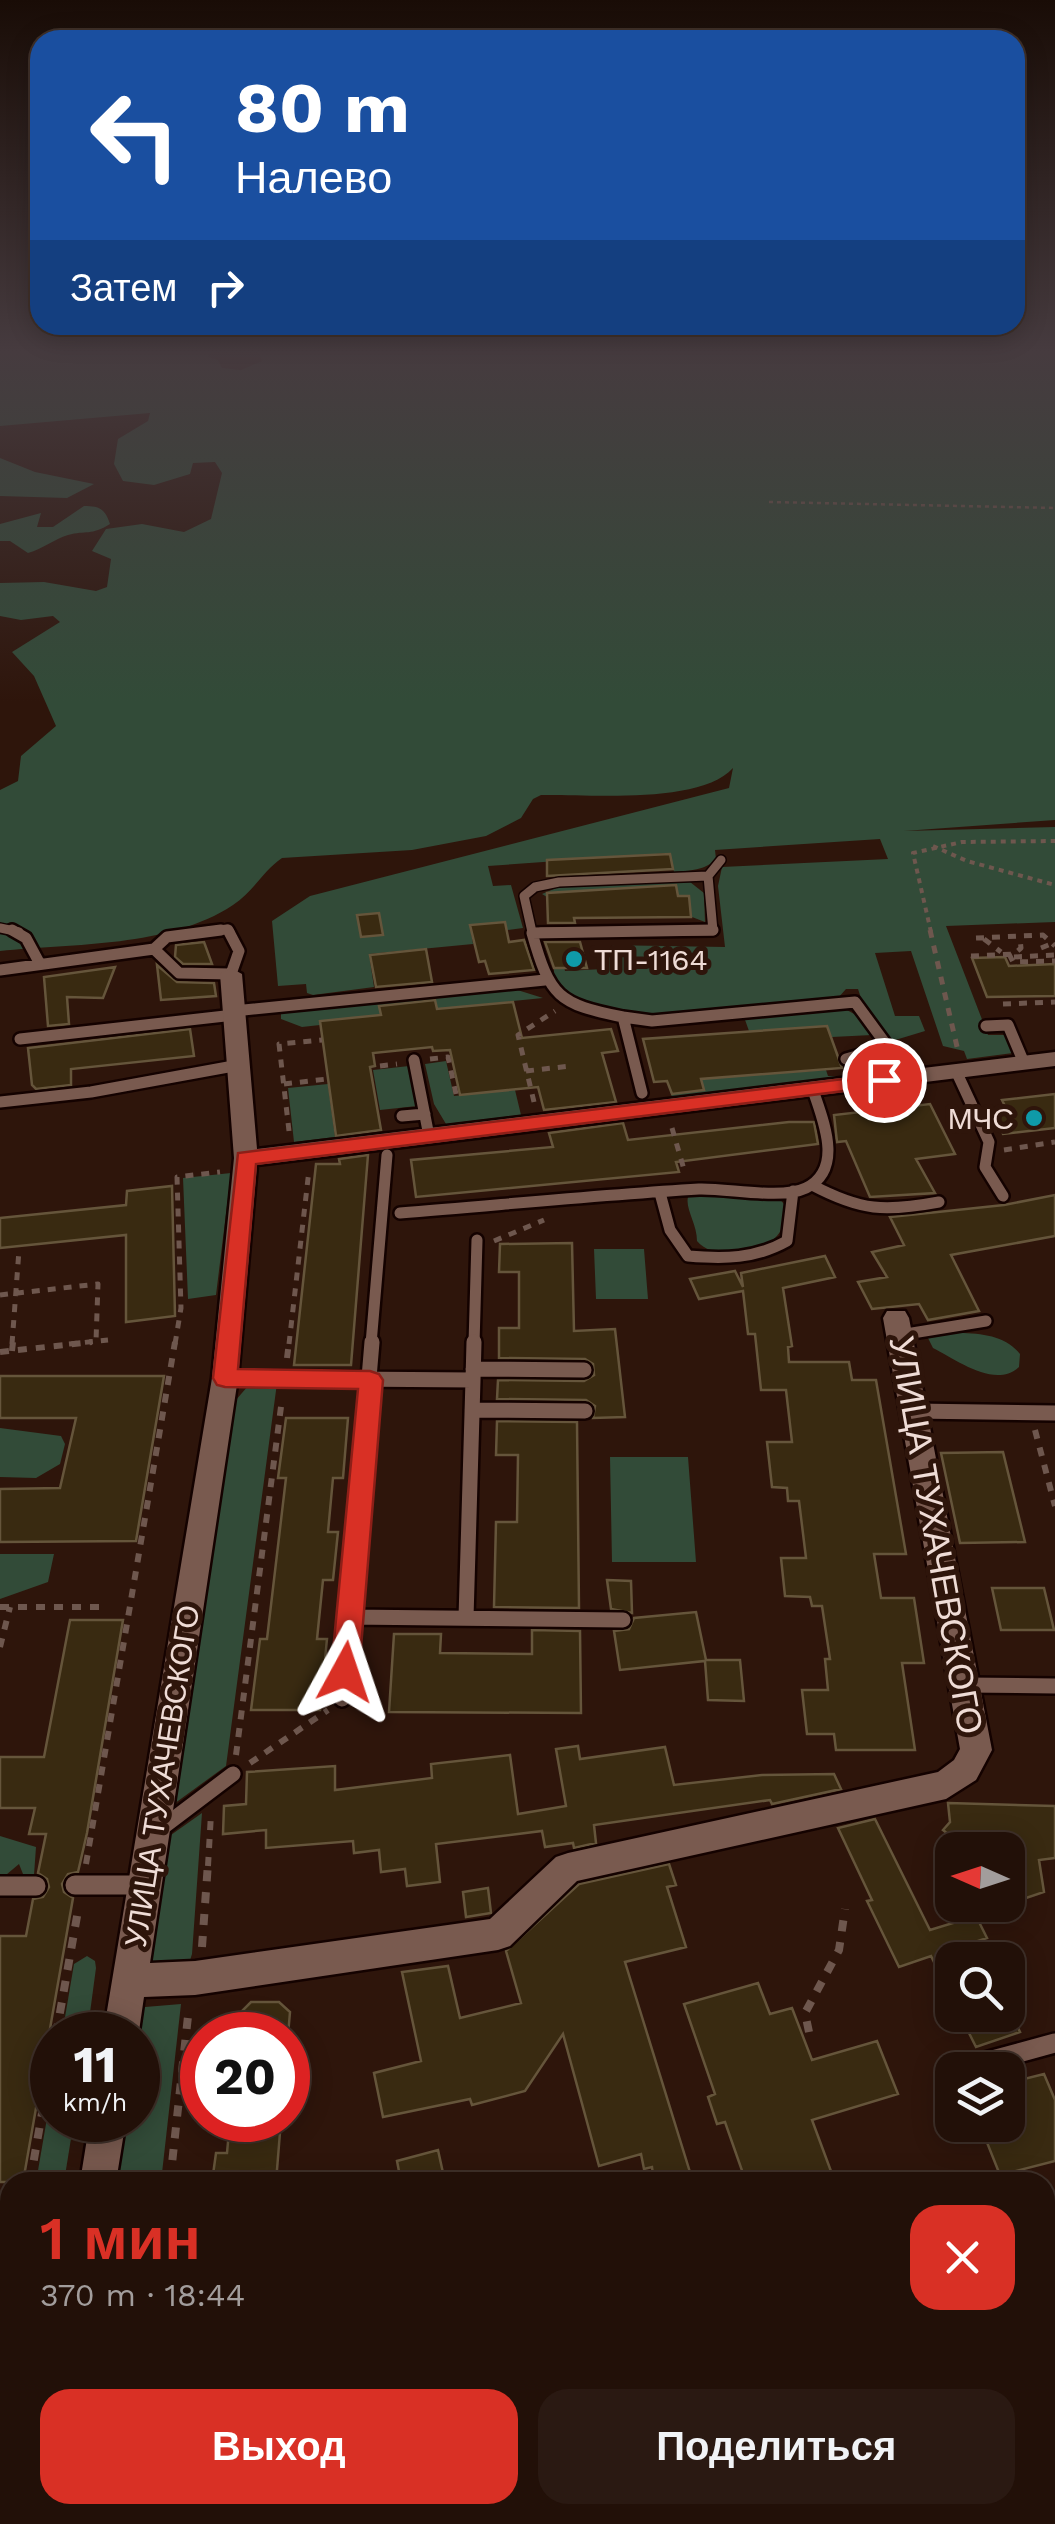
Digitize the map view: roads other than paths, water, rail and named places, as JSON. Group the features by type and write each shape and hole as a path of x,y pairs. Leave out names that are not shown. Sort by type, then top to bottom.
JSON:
{"street":[{"name":"УЛИЦА ТУХАЧЕВСКОГО","path":"124,2012 225,1378 245,1164 230,974"},
{"path":"245,1164 427,1125 813,1090 1055,1059"},
{"name":"УЛИЦА ТУХАЧЕВСКОГО","path":"129,1982 195,1978 498,1934 568,1868 946,1784 964,1770 976,1750 898,1327"},
{"path":"100,2172 104,2142"}],"lane":[{"path":"532,933 713,931 708,876 721,860"},
{"path":"708,876 559,882 535,888 524,896 544,980 554,998 566,1004 652,1021 856,1002 888,1047 846,1059"},
{"path":"0,928 16,929 30,938 40,964"},
{"path":"0,970 154,949 167,937 227,930 240,945 240,958 230,974 179,972 154,949"},
{"path":"20,1039 544,980"},
{"path":"624,1017 642,1093"},
{"path":"986,1026 1008,1025 1024,1062"},
{"path":"414,1060 427,1125"},
{"path":"0,1102 91,1092 238,1065"},
{"path":"959,1071 989,1142 986,1167 1003,1196"},
{"path":"400,1213 690,1190 792,1191 812,1185 822,1173 828,1154 828,1136 813,1090"},
{"path":"402,1116 427,1125"},
{"path":"342,1699 387,1156"},
{"path":"812,1185 849,1206 879,1213 939,1202"},
{"path":"660,1193 670,1230 688,1256 731,1260 766,1254 787,1241 792,1191"},
{"path":"466,1618 477,1243"},
{"path":"898,1327 986,1321"},
{"path":"225,1378 370,1380 584,1370"},
{"path":"472,1410 586,1410"},
{"path":"914,1412 1055,1413"},
{"path":"350,1616 623,1620"},
{"path":"964,1685 1055,1686"},
{"path":"152,1835 234,1774"},
{"path":"79,1886 144,1885"},
{"path":"0,1886 36,1886"},
{"path":"1022,2052 1055,2043"}],"place":[{"name":"ТП-1164","path":"574,959"},
{"name":"МЧС","path":"1034,1118"}]}
